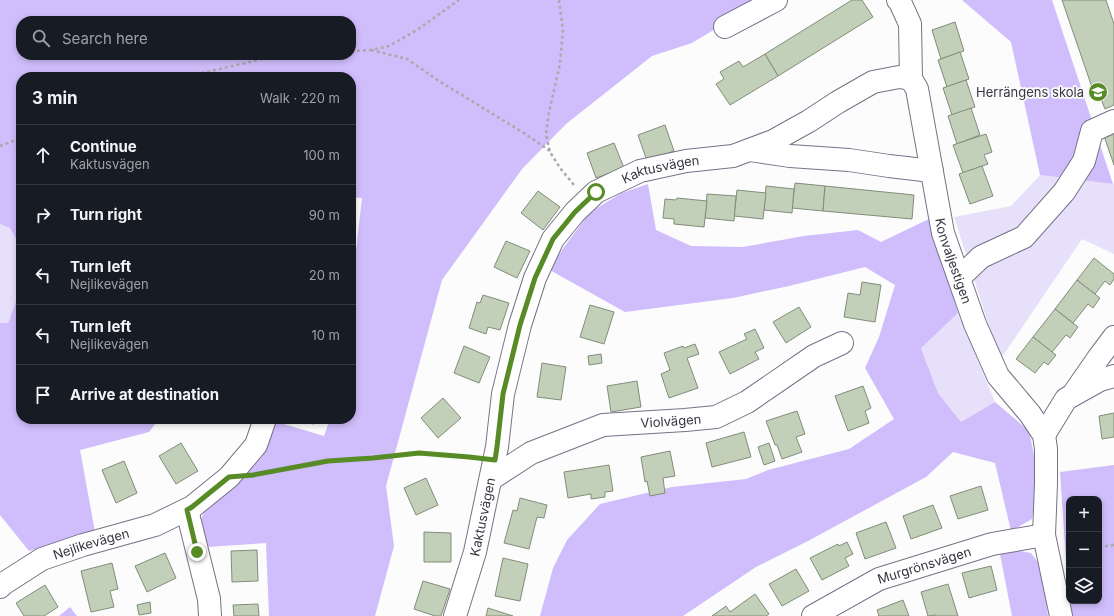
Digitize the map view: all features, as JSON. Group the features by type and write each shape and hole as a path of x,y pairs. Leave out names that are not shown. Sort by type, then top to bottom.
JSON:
{"street":[{"path":"725,27 776,0"},
{"path":"898,0 910,24 905,78"},
{"name":"Kaktusvägen","path":"455,616 475,552 497,447 503,394 520,325 535,278 553,239 575,212 596,192 640,171 686,161 733,156 773,140 873,82 905,78"},
{"name":"Konvaljestigen","path":"905,78 917,89 943,233 976,324 998,376 1030,414 1044,435 1046,448 1044,535 1061,616"},
{"path":"959,278 981,257 1024,236 1064,192 1084,161 1092,131 1114,121"},
{"name":"Kaktusvägen","path":"749,150 790,156 849,160 932,171"},
{"path":"1072,395 1114,337"},
{"name":"Violvägen","path":"493,469 603,425 716,418 747,402 814,356 842,343"},
{"path":"1044,435 1066,399 1100,380 1114,376"},
{"name":"Nejlikevägen","path":"0,587 42,558 155,525 192,507 229,477 256,445 263,424"},
{"path":"187,510 209,599 210,616"},
{"name":"Murgrönsvägen","path":"813,616 879,579 992,544 1044,535"}],"path":[{"path":"356,50 370,50 389,46 417,30 459,0"},
{"path":"559,0 563,30 560,64 549,112 546,134 550,152 560,168 586,201"},
{"path":"370,50 408,59 439,81 527,135 550,152"},
{"path":"206,72 258,60"},
{"path":"0,146 16,140"},
{"path":"229,477 253,475 328,461 419,453 469,457 493,469"},
{"path":"1102,546 1114,545"}],"shaded area":[{"path":"0,0 763,0 692,43 652,56 566,124 522,169 442,280 386,486 394,546 375,616 269,616 266,543 207,547 199,523 205,510 262,457 273,424 284,424 324,436 328,424 356,424 356,251 362,198 356,197 356,72 16,72 16,239 10,228 0,224"},
{"path":"962,0 1052,0 1113,184 1040,175 1011,42"},
{"path":"1040,175 1114,184 1114,254 1082,239 1000,360 954,217 1011,206"},
{"path":"648,184 656,230 691,246 743,247 804,236 858,230 881,242 931,218 958,313 921,348 938,393 961,422 995,402 1029,431 1038,474 1032,519 1011,531 995,463 953,452 926,477 808,541 756,567 683,616 540,616 553,568 567,540 600,504 672,487 746,479 768,470 849,449 894,419 865,368 879,337 895,285 865,267 733,298 625,312 548,269 590,212 622,193"},
{"path":"0,224 10,228 16,239 16,301 8,323 0,323"},
{"path":"16,301 16,424 155,424 149,432 80,450 95,532 29,551 0,515 0,323 8,323"},
{"path":"958,313 995,402 961,422 938,393 921,347"},
{"path":"1114,465 1114,616 1073,616 1069,606 1069,604 1102,604 1102,496 1066,496 1066,561 1060,472"},
{"path":"1015,550 1031,553 1042,568 1048,616 1012,616 1000,554"},
{"path":"70,607 77,616 59,616"}],"building":[{"path":"852,0 862,0 873,17 778,76 765,54"},
{"path":"1062,0 1106,0 1114,24 1114,105 1105,109 1099,94 1095,96"},
{"path":"955,22 964,51 941,59 932,30"},
{"path":"960,52 969,79 947,87 938,60"},
{"path":"765,54 778,76 730,105 716,84 724,79 720,72 739,61 743,67"},
{"path":"966,80 975,107 952,115 943,88"},
{"path":"971,108 980,135 957,144 948,116"},
{"path":"665,125 674,151 647,161 638,135"},
{"path":"1114,133 1114,165 1104,136"},
{"path":"986,134 992,152 984,155 988,164 963,173 953,145"},
{"path":"614,143 624,168 596,178 587,153"},
{"path":"982,166 993,196 970,204 959,174"},
{"path":"795,183 825,186 823,211 792,208"},
{"path":"766,186 794,189 792,213 764,210"},
{"path":"825,186 914,195 912,219 823,211"},
{"path":"737,190 766,193 763,219 734,216"},
{"path":"538,191 560,207 543,230 521,213"},
{"path":"707,194 736,196 734,221 705,218"},
{"path":"677,198 707,201 704,227 674,224 674,219 663,218 665,199 676,200"},
{"path":"506,241 530,251 517,278 494,267"},
{"path":"1094,258 1114,274 1114,279 1110,285 1105,281 1095,294 1077,280"},
{"path":"1077,280 1100,298 1093,308 1088,304 1073,323 1055,309"},
{"path":"862,282 881,285 875,322 844,317 848,293 860,295"},
{"path":"483,295 509,303 500,330 488,327 486,334 469,328 477,302 480,303"},
{"path":"590,305 614,312 604,344 580,337"},
{"path":"799,307 811,327 786,343 773,322"},
{"path":"1055,309 1078,327 1070,338 1066,335 1052,352 1033,337"},
{"path":"755,329 764,348 755,352 759,359 730,374 719,352 747,339 744,334"},
{"path":"1033,337 1056,355 1048,365 1044,362 1035,373 1016,359"},
{"path":"695,344 699,354 687,358 698,388 669,398 661,374 670,370 664,353 683,346 684,348"},
{"path":"464,346 490,357 479,383 454,373"},
{"path":"601,354 602,363 589,365 588,356"},
{"path":"542,363 566,367 561,400 537,397"},
{"path":"637,381 641,407 611,412 607,386"},
{"path":"863,386 871,408 865,411 869,423 848,431 835,396"},
{"path":"443,398 461,418 438,438 421,418"},
{"path":"797,411 805,434 796,437 802,452 782,459 766,421"},
{"path":"1114,413 1114,437 1102,439 1099,416"},
{"path":"744,432 751,457 712,467 706,443"},
{"path":"181,443 198,471 176,484 159,456"},
{"path":"769,443 775,461 764,465 758,447"},
{"path":"670,451 675,476 663,478 665,493 650,496 647,481 645,482 641,457"},
{"path":"124,461 137,493 116,503 102,470"},
{"path":"609,465 613,491 605,492 605,497 591,499 591,494 568,498 564,472"},
{"path":"426,478 438,505 416,515 404,488"},
{"path":"981,486 988,510 958,519 950,496"},
{"path":"520,498 547,505 544,518 537,517 529,549 504,543 513,510 517,511"},
{"path":"933,505 942,528 911,539 903,516"},
{"path":"886,522 896,548 865,559 856,533"},
{"path":"424,532 451,533 451,562 424,562"},
{"path":"847,542 853,554 845,558 849,566 822,580 810,558 838,544 839,546"},
{"path":"257,550 258,581 232,582 231,551"},
{"path":"165,553 176,578 147,592 135,566"},
{"path":"503,558 528,564 520,601 495,596"},
{"path":"112,563 118,589 110,591 114,607 91,612 81,571"},
{"path":"991,566 997,590 969,598 962,573"},
{"path":"796,569 809,591 782,606 769,584"},
{"path":"423,581 450,589 441,616 435,616 414,609"},
{"path":"948,584 958,616 928,616 921,592"},
{"path":"45,585 58,607 44,616 24,616 16,603"},
{"path":"755,594 769,614 766,616 712,616 726,606 730,612"},
{"path":"903,600 909,616 879,616 877,610"},
{"path":"150,602 151,613 139,615 137,605"},
{"path":"258,604 259,616 234,616 233,605"},
{"path":"488,608 513,616 486,616"}],"place":[{"name":"Herrängens skola","path":"1098,92"}],"route":[{"path":"197,552 187,510 229,477 253,475 328,461 419,453 495,460 503,394 520,325 535,278 553,239 575,212 596,192"}]}
